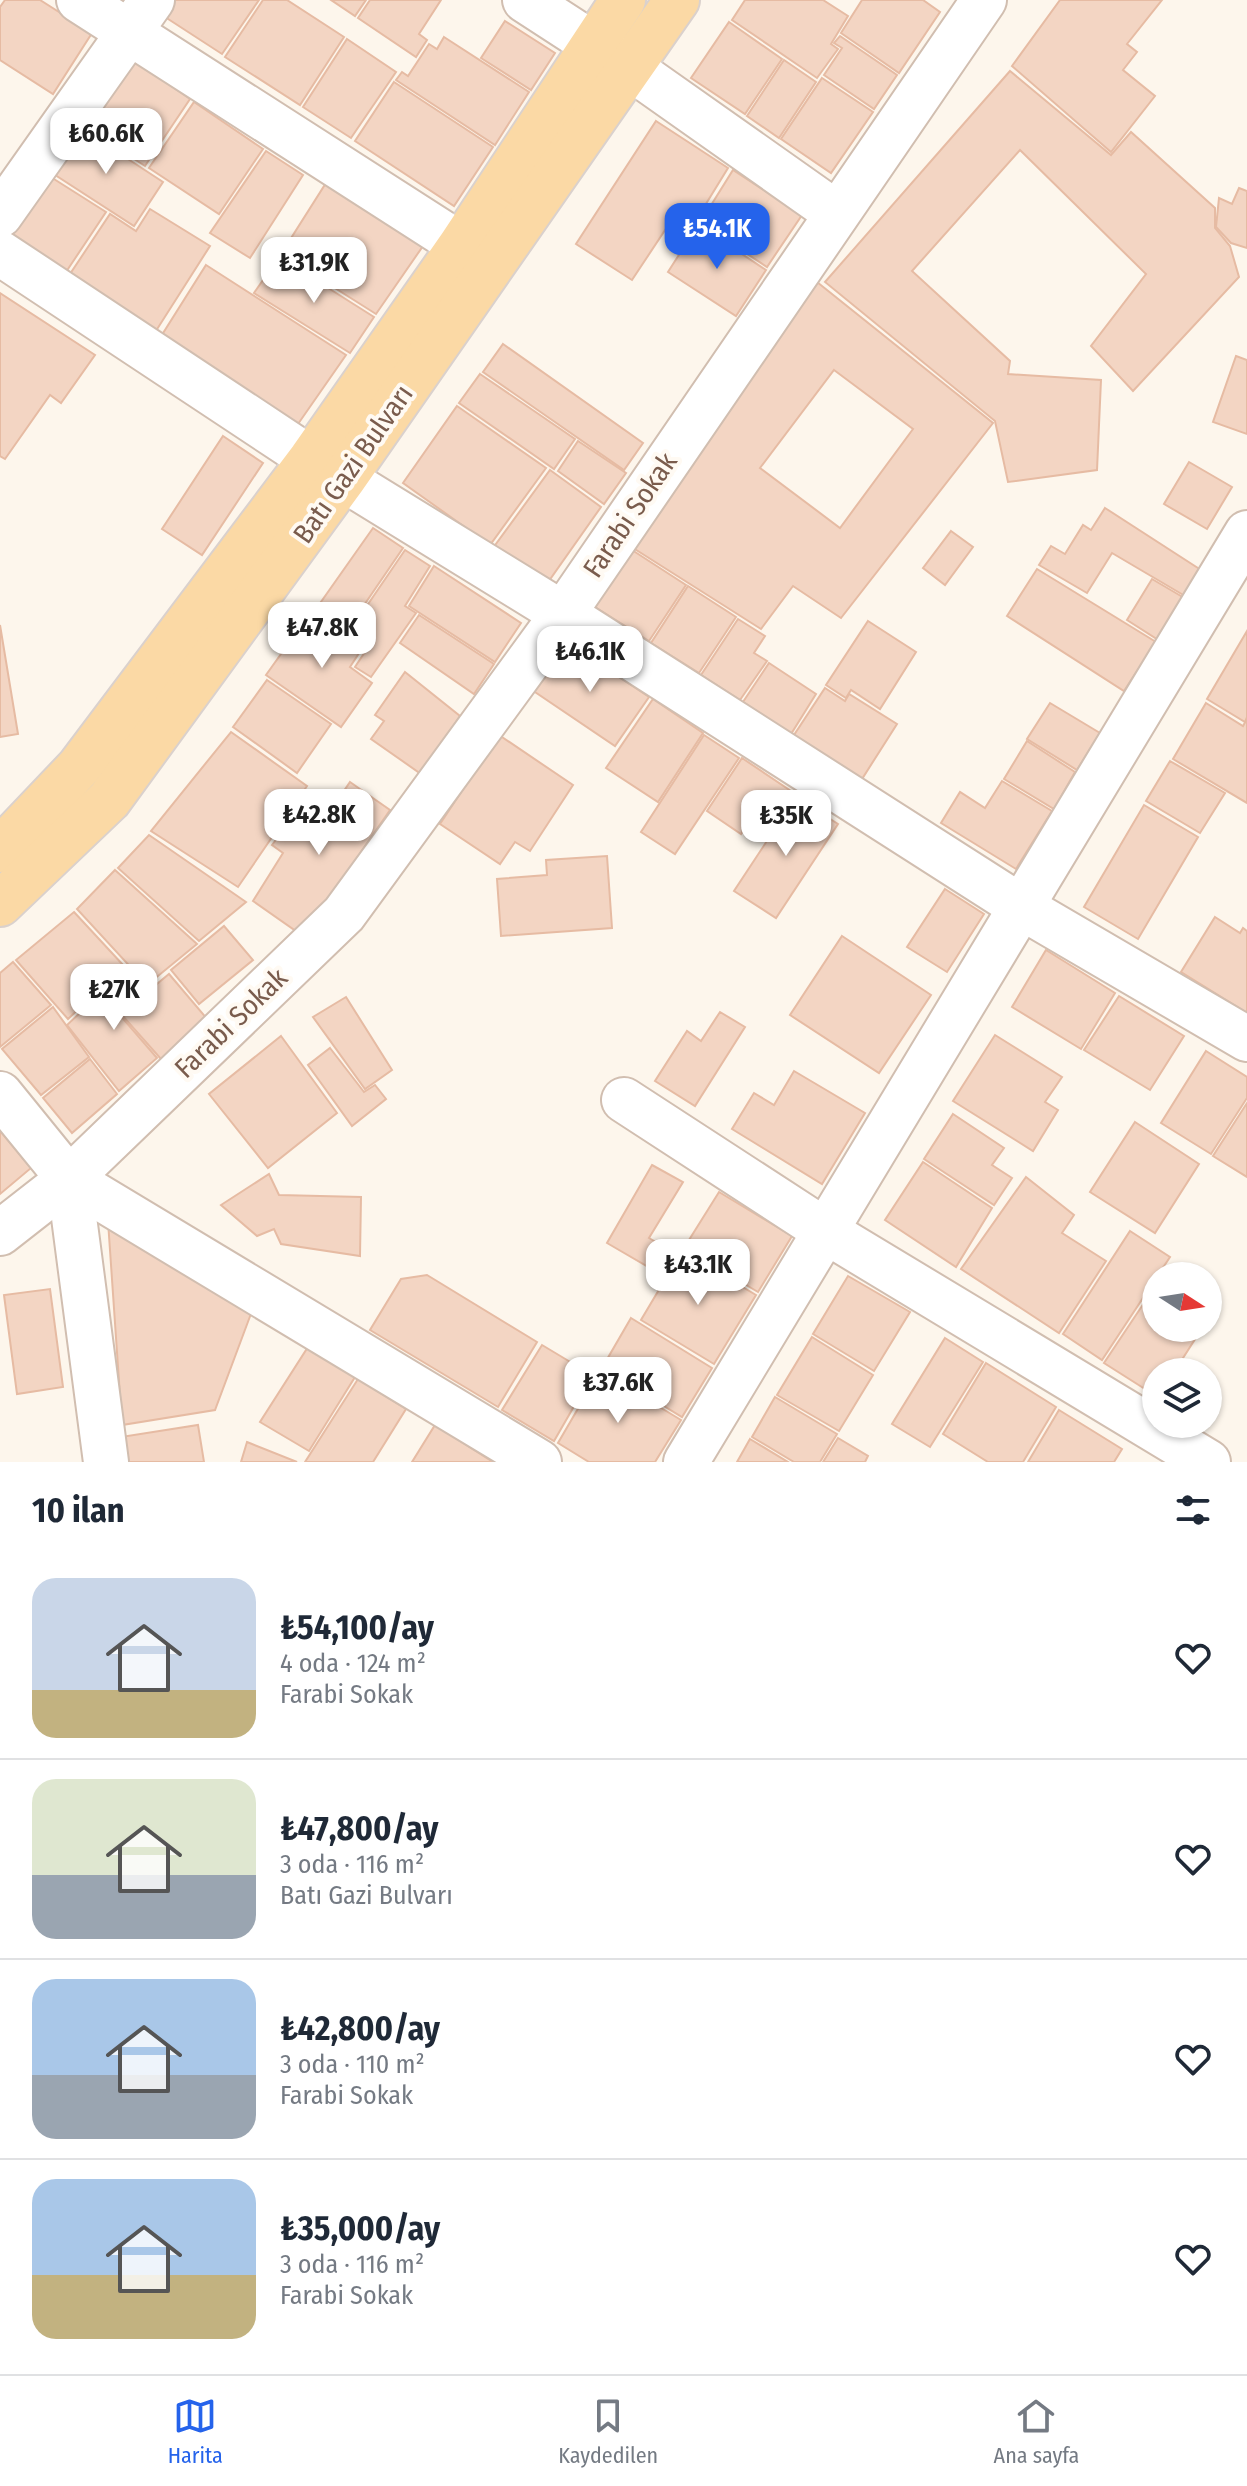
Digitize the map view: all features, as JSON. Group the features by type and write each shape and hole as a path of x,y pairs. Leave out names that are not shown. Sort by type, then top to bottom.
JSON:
{"main road":[{"name":"Batı Gazi Bulvarı","path":"0,904 109,800 327,469 461,245 623,0"},
{"name":"Batı Gazi Bulvarı","path":"0,850 79,767 327,469 630,69 677,0"}],"street":[{"path":"79,0 141,16 461,245"},
{"path":"525,0 630,69 836,213"},
{"name":"Farabi Sokak","path":"0,1233 69,1179 344,914 563,614 984,0"},
{"path":"0,215 141,16"},
{"path":"0,253 327,469 563,614 1023,908 1247,1039"},
{"path":"686,1462 1247,533"},
{"path":"0,1094 69,1179 539,1462"},
{"path":"624,1100 827,1232 1208,1462"},
{"path":"69,1179 106,1462"}],"building":[{"path":"5,0 40,0 92,33 53,94 0,60 0,7"},
{"path":"172,0 259,0 222,54 162,15"},
{"path":"263,0 287,0 344,37 300,105 225,57"},
{"path":"331,0 366,0 355,16"},
{"path":"370,0 441,0 419,34 427,40 416,57 358,18"},
{"path":"745,0 823,0 848,16 831,44 838,49 817,78 732,20"},
{"path":"862,0 923,0 940,12 899,73 841,33"},
{"path":"1060,0 1162,0 1127,44 1137,52 1123,70 1155,96 1111,152 1012,66"},
{"path":"505,21 555,53 531,90 481,58"},
{"path":"729,22 782,59 745,114 691,78"},
{"path":"840,36 897,75 874,109 824,75 842,48 834,43"},
{"path":"444,37 529,92 495,145 396,80 402,72 408,76 429,44 437,49"},
{"path":"347,39 396,72 351,138 303,107"},
{"path":"127,55 190,99 145,166 80,124"},
{"path":"784,60 816,82 779,138 747,116"},
{"path":"1010,71 1111,155 1131,132 1215,208 1215,228 1230,246 1239,277 1133,391 1091,346 1146,274 1020,150 912,271 1010,361 1008,374 1101,380 1097,470 1008,482 995,421 825,282"},
{"path":"822,78 873,112 831,173 781,139"},
{"path":"394,82 493,147 454,206 355,141"},
{"path":"194,102 263,149 219,214 149,168"},
{"path":"656,121 728,168 696,220 679,209 632,280 576,244"},
{"path":"79,127 163,182 134,226 49,171"},
{"path":"266,151 303,175 250,258 210,233"},
{"path":"733,170 802,215 767,267 700,223"},
{"path":"46,174 106,212 62,278 2,240"},
{"path":"326,183 423,246 376,314 281,254"},
{"path":"1239,188 1247,191 1247,248 1231,243 1216,227 1219,198 1232,204"},
{"path":"150,209 210,246 154,334 66,280 110,214 136,231"},
{"path":"698,225 766,270 736,316 668,272"},
{"path":"279,257 374,317 350,353 254,293"},
{"path":"206,265 346,355 298,424 160,338"},
{"path":"817,282 993,423 841,618 793,586 761,629 630,546","holes":["834,370 913,429 840,528 760,468"]},
{"path":"0,293 95,355 61,403 50,395 5,459 0,456"},
{"path":"503,344 643,443 624,470 483,372"},
{"path":"1236,356 1247,360 1247,434 1213,422"},
{"path":"480,374 575,439 554,469 459,403"},
{"path":"457,406 546,468 490,545 403,483"},
{"path":"223,436 263,463 202,555 162,529"},
{"path":"578,441 626,473 604,504 558,471"},
{"path":"1189,462 1232,487 1207,529 1164,504"},
{"path":"550,470 601,507 546,585 493,548"},
{"path":"1105,508 1201,570 1185,596 1112,553 1087,593 1039,565 1051,546 1065,554 1083,525 1091,530"},
{"path":"373,528 403,548 347,630 316,609"},
{"path":"951,531 973,547 945,585 923,568"},
{"path":"405,550 430,566 405,606 416,613 371,677 355,667 369,646 349,632"},
{"path":"632,550 686,585 649,641 595,607"},
{"path":"434,566 521,623 495,662 409,606"},
{"path":"1037,569 1156,642 1124,691 1007,616"},
{"path":"1152,579 1186,599 1160,641 1127,620"},
{"path":"688,586 736,617 699,673 651,643"},
{"path":"311,612 363,647 350,667 372,683 341,727 266,675"},
{"path":"419,615 494,664 474,694 400,643"},
{"path":"738,619 765,636 754,653 767,661 740,700 701,675"},
{"path":"868,621 916,652 880,709 851,690 846,698 826,685"},
{"path":"0,625 18,734 0,737"},
{"path":"1247,631 1247,717 1245,722 1207,699"},
{"path":"565,641 649,697 615,746 532,690"},
{"path":"769,663 816,694 791,734 743,702"},
{"path":"405,672 460,716 421,774 371,739 384,721 375,715"},
{"path":"267,680 331,724 297,773 233,727"},
{"path":"825,688 845,701 849,694 897,724 862,779 794,735"},
{"path":"653,699 703,733 658,802 606,768"},
{"path":"1050,703 1100,733 1077,770 1027,739"},
{"path":"1206,703 1243,726 1247,719 1247,803 1173,759"},
{"path":"231,732 307,786 238,887 151,831"},
{"path":"499,735 573,785 530,851 515,842 500,864 440,824"},
{"path":"704,735 739,758 675,854 641,832"},
{"path":"1027,741 1075,772 1054,809 1004,779"},
{"path":"742,758 794,793 771,831 752,817 741,834 707,811"},
{"path":"1170,761 1225,793 1200,833 1146,801"},
{"path":"1002,781 1052,811 1016,869 941,823 960,792 985,808"},
{"path":"350,782 390,810 303,936 253,901 283,853 272,845 282,832 292,838 322,795 335,804"},
{"path":"796,797 838,824 776,918 734,891"},
{"path":"1144,805 1198,837 1138,939 1084,907"},
{"path":"149,835 246,902 199,941 118,868"},
{"path":"607,856 612,928 501,936 497,879 547,875 546,860"},
{"path":"115,870 197,944 147,985 77,909"},
{"path":"945,889 984,914 947,972 907,947"},
{"path":"74,912 124,966 68,1019 16,960"},
{"path":"1215,917 1240,933 1243,928 1247,931 1247,1013 1181,972"},
{"path":"224,926 253,960 199,1004 171,970"},
{"path":"842,936 931,995 879,1073 790,1015"},
{"path":"1046,950 1115,993 1081,1049 1012,1007"},
{"path":"13,962 51,1005 0,1047 0,973"},
{"path":"127,969 146,990 119,1014 157,1058 119,1091 67,1025"},
{"path":"169,974 208,1020 161,1059 121,1014"},
{"path":"1119,996 1184,1036 1150,1090 1084,1050"},
{"path":"346,997 392,1070 365,1089 313,1017"},
{"path":"53,1007 89,1057 41,1095 2,1049"},
{"path":"720,1012 745,1027 695,1106 655,1081 687,1031 701,1041"},
{"path":"995,1035 1062,1077 1045,1102 1058,1110 1033,1151 953,1101"},
{"path":"281,1036 337,1113 268,1168 209,1094"},
{"path":"330,1048 364,1092 375,1085 386,1099 352,1126 308,1065"},
{"path":"1206,1051 1247,1077 1247,1098 1211,1154 1161,1123"},
{"path":"90,1059 117,1094 72,1133 43,1098"},
{"path":"794,1071 865,1113 822,1184 732,1129 754,1093 774,1105"},
{"path":"1247,1103 1247,1177 1213,1156"},
{"path":"953,1114 1004,1148 992,1165 1012,1178 994,1205 924,1159"},
{"path":"1135,1122 1199,1164 1155,1233 1090,1192"},
{"path":"0,1131 31,1168 0,1194"},
{"path":"923,1162 992,1208 956,1267 885,1220"},
{"path":"652,1165 683,1182 649,1238 676,1254 662,1275 607,1243"},
{"path":"269,1174 279,1195 361,1197 360,1256 281,1244 274,1229 257,1236 221,1205"},
{"path":"1026,1177 1074,1215 1062,1233 1106,1261 1059,1333 961,1269"},
{"path":"719,1192 792,1236 758,1292 684,1248"},
{"path":"108,1221 252,1311 215,1410 122,1425"},
{"path":"1130,1231 1170,1257 1167,1262 1142,1262 1142,1299 1102,1360 1063,1334"},
{"path":"682,1251 756,1295 714,1364 641,1320"},
{"path":"427,1275 537,1342 498,1407 370,1330 401,1279"},
{"path":"848,1276 910,1312 874,1371 813,1334"},
{"path":"50,1289 63,1387 17,1394 4,1295"},
{"path":"1142,1306 1142,1342 1193,1342 1183,1358 1142,1358 1142,1387 1104,1363"},
{"path":"631,1318 712,1368 682,1417 602,1368"},
{"path":"812,1337 873,1375 839,1431 777,1395"},
{"path":"945,1338 983,1362 930,1447 892,1424"},
{"path":"542,1345 592,1375 554,1441 502,1410"},
{"path":"308,1347 355,1377 309,1451 260,1422"},
{"path":"986,1363 1056,1407 1023,1462 988,1462 943,1434"},
{"path":"600,1371 681,1420 655,1462 589,1462 558,1443"},
{"path":"358,1379 406,1409 373,1462 305,1462"},
{"path":"775,1397 837,1434 820,1462 794,1462 752,1437"},
{"path":"1059,1410 1122,1449 1114,1462 1028,1462"},
{"path":"198,1425 204,1462 127,1462 121,1437"},
{"path":"435,1425 493,1462 412,1462"},
{"path":"838,1438 868,1456 865,1462 823,1462"},
{"path":"750,1439 788,1462 737,1462"},
{"path":"247,1442 297,1462 241,1462"}]}
